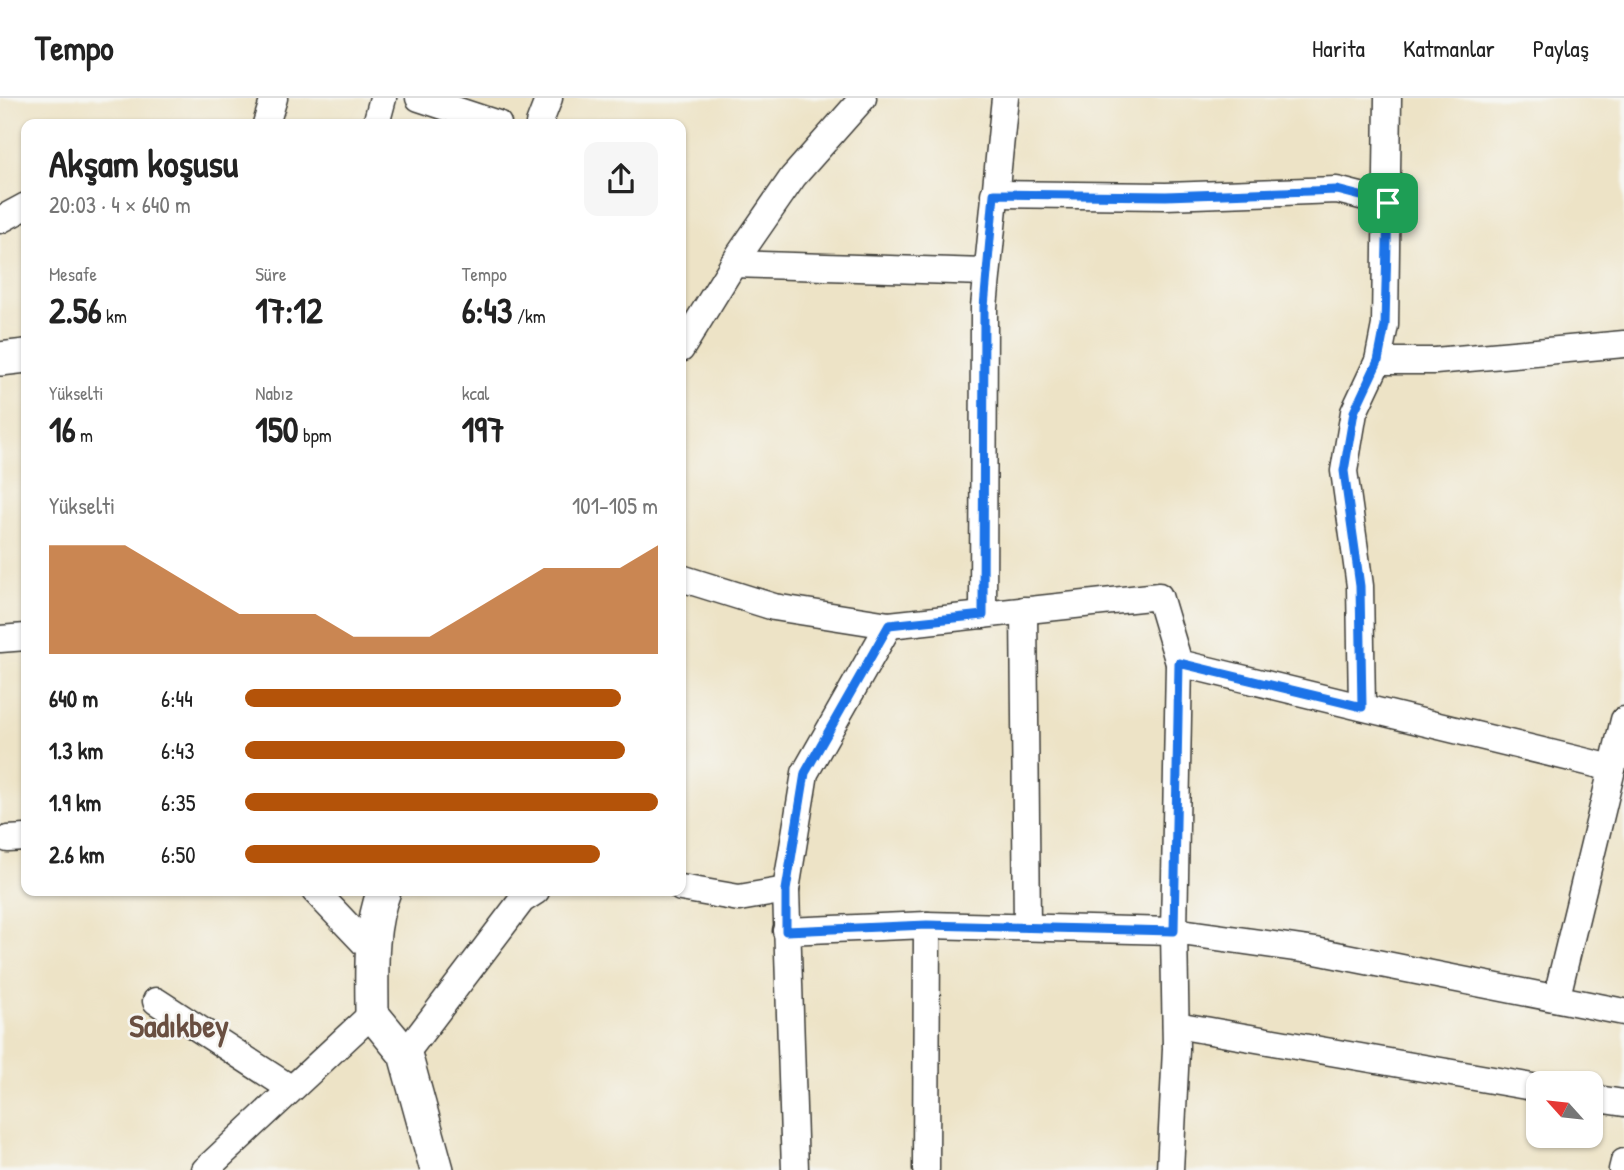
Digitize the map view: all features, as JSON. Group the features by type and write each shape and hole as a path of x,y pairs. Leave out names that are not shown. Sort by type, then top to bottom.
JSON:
{"street":[{"path":"268,119 274,98"},
{"path":"377,119 383,98"},
{"path":"419,98 483,119"},
{"path":"542,119 548,98"},
{"path":"686,341 733,264 793,177 863,98"},
{"path":"983,615 985,272 1005,98"},
{"path":"1362,707 1360,586 1344,471 1354,412 1378,361 1385,325 1388,98"},
{"path":"994,194 1166,196 1337,190 1388,203"},
{"path":"0,220 21,209"},
{"path":"733,264 985,272"},
{"path":"1378,361 1435,361 1624,344"},
{"path":"0,359 21,357"},
{"path":"686,580 774,607 889,625 1158,596 1179,663 1174,931 1176,1026 1170,1170"},
{"path":"1024,610 1027,927"},
{"path":"795,1170 786,890 805,773 889,625"},
{"path":"0,639 21,637"},
{"path":"1179,663 1612,768"},
{"path":"1557,996 1624,720"},
{"path":"686,889 739,898 786,890"},
{"path":"320,896 372,951"},
{"path":"382,896 372,951 372,1014 405,1054 437,1170"},
{"path":"405,1054 489,942 522,900 528,896"},
{"path":"926,1170 927,925"},
{"path":"786,931 927,925 1174,931 1316,951 1557,996 1624,1012"},
{"path":"156,1001 290,1088"},
{"path":"205,1170 372,1014"},
{"path":"1176,1026 1526,1086"},
{"path":"1603,1100 1624,1103"},
{"path":"1622,1170 1624,1162"}],"district":[{"name":"Sadıkbey","path":"179,1026"}],"route":[{"path":"1337,190 1388,203 1385,325 1378,361 1354,412 1344,471 1360,586 1362,707 1179,663 1174,931 927,925 786,931 786,890 805,773 889,625 983,615 984,307 994,194 1166,196 1337,190"}]}
